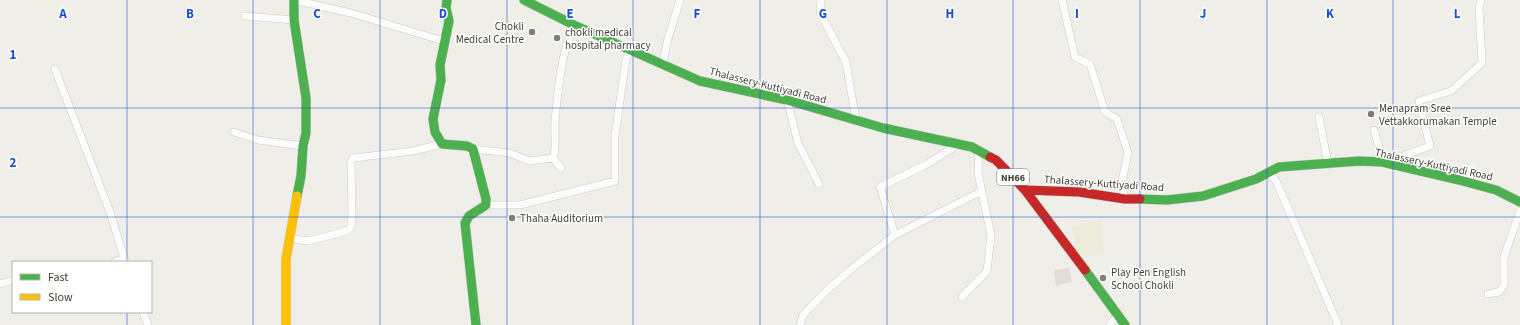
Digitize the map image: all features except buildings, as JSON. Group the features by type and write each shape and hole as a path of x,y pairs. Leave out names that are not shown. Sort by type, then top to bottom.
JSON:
{"main road":[{"path":"286,325 284,288 286,259 301,176 303,146 306,133 306,98 294,20 294,0"},
{"path":"447,0 446,8 449,22 440,65 441,80 433,119 435,132 442,144 467,146 473,149 477,170 486,199 486,205 469,216 465,223 476,325"},
{"name":"Thalassery-Kuttiyadi Road","path":"529,1 574,25 700,81 787,100 856,120 972,147 996,160 1025,190 1078,192 1125,199 1167,200 1203,196 1256,179 1279,167 1359,161 1384,163 1496,190 1520,202"},
{"path":"1025,190 1125,325"}],"street":[{"path":"294,0 351,13 445,40"},
{"path":"663,64 667,42 680,0"},
{"path":"821,0 820,13 846,62 856,120"},
{"path":"1062,0 1075,57 1090,64 1105,112 1117,120 1128,153 1121,185 1125,199"},
{"path":"1374,130 1384,163 1430,146 1419,101 1451,91 1482,63 1479,8 1481,0"},
{"path":"245,16 294,20"},
{"path":"553,158 555,150 555,121 561,75 568,38 574,25"},
{"path":"486,205 520,205 615,181 615,135 626,60 630,50"},
{"path":"54,69 110,212 125,260"},
{"path":"787,100 798,143 819,184"},
{"path":"1319,117 1328,164"},
{"path":"234,132 258,140 303,146"},
{"path":"289,238 308,241 347,231 351,227 351,163 353,158 413,151 442,144"},
{"path":"894,235 880,187 928,164 959,144"},
{"path":"473,149 510,153 529,161 553,158"},
{"path":"962,297 987,271 992,235 978,173 979,151"},
{"path":"553,158 561,168"},
{"path":"1269,172 1276,181 1338,325"},
{"path":"800,325 803,315 825,292 894,235 982,191"},
{"path":"1488,294 1499,292 1504,285 1504,257 1520,211"},
{"path":"0,284 12,280"},
{"path":"143,313 148,325"},
{"path":"1110,325 1118,314"}],"shaded area":[{"path":"1101,220 1104,253 1080,259 1071,226"},
{"path":"1069,268 1072,282 1056,286 1054,270"}],"traffic: fast":[{"path":"294,0 294,20 306,98 306,133 297,196"},
{"path":"447,0 446,8 449,21 440,65 441,80 433,119 435,132 442,144 467,146 473,149 486,199 486,205 469,216 465,223 476,325"},
{"path":"524,0 574,25 700,81 787,100 883,128 972,147 990,157"},
{"path":"1140,199 1167,200 1203,196 1256,179 1279,167 1359,161 1382,162 1459,180 1496,190 1520,202"},
{"path":"1085,270 1125,325"}],"traffic: slow":[{"path":"286,325 286,259 297,196"}],"traffic: jam":[{"path":"990,157 996,160 1025,190 1079,192 1125,199 1140,199"},
{"path":"1025,190 1085,270"}],"place":[{"name":"Chokli Medical Centre","path":"532,32"},
{"name":"chokli medical hospital pharmacy","path":"557,38"},
{"name":"Menapram Sree Vettakkorumakan Temple","path":"1371,114"},
{"name":"Thaha Auditorium","path":"512,218"},
{"name":"Play Pen English School Chokli","path":"1103,278"}]}
